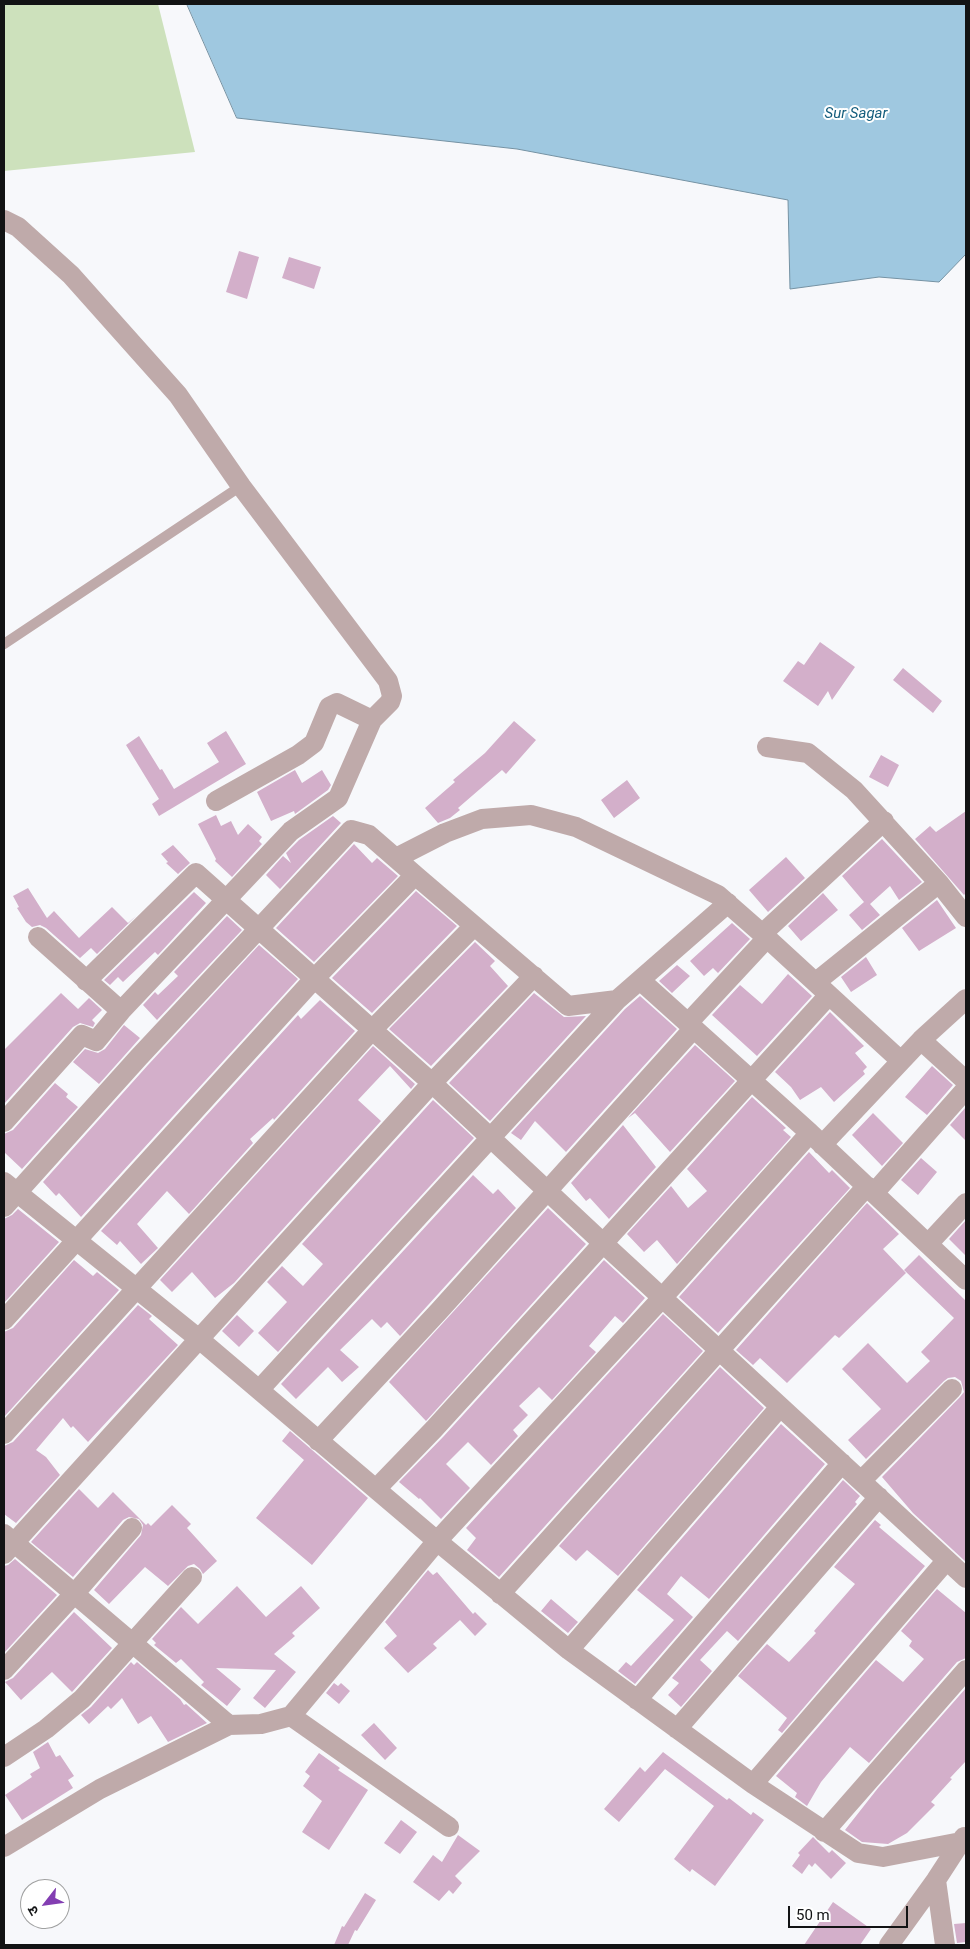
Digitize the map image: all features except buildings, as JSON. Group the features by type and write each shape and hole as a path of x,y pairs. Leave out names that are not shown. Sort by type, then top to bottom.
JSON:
{"street":[{"path":"4,220 18,227 71,275 178,395 241,486 388,681 392,696 390,702 372,720 338,798 291,831 121,1011 96,1041 82,1035 4,1122"},
{"path":"216,801 298,755 314,743 329,707 337,703 372,720"},
{"path":"767,747 808,753 854,790 965,911"},
{"path":"396,858 445,833 482,819 531,815 576,827 718,895 900,1061"},
{"path":"318,1441 439,1311 546,1191 691,1025 764,936 884,821"},
{"path":"617,1000 568,1006 369,835 351,830 8,1194 77,1241 199,1339 376,1490 569,1650 753,1784 824,1832 858,1853 883,1857 964,1839"},
{"path":"86,981 196,873 432,1083 546,1191 966,1578"},
{"path":"4,1320 314,979 415,875"},
{"path":"376,1490 752,1081 822,989 939,883"},
{"path":"259,1390 617,1000 728,903"},
{"path":"4,1434 372,1030 474,926"},
{"path":"38,937 121,1011"},
{"path":"229,1725 75,1593 7,1544 199,1339 432,1083 534,976"},
{"path":"640,980 816,1139 966,1280"},
{"path":"4,1847 100,1789 229,1725 261,1724 291,1716 437,1541 662,1298 816,1139 966,999"},
{"path":"920,1040 966,1081"},
{"path":"500,1594 719,1351 966,1089"},
{"path":"928,1244 966,1203"},
{"path":"862,1481 952,1389"},
{"path":"569,1650 780,1407"},
{"path":"637,1700 842,1463"},
{"path":"677,1729 879,1497"},
{"path":"4,1670 132,1528"},
{"path":"753,1784 946,1561"},
{"path":"4,1757 46,1729 82,1699 192,1577"},
{"path":"824,1832 966,1670"},
{"path":"291,1716 448,1828"},
{"path":"889,1945 964,1839"},
{"path":"936,1880 945,1945"}],"lane":[{"path":"4,644 241,486"}],"green space":[{"path":"4,4 158,4 195,152 4,171"}],"water":[{"name":"Sur Sagar","path":"187,4 966,4 966,254 939,282 879,277 790,289 788,200 517,149 237,118"}]}
